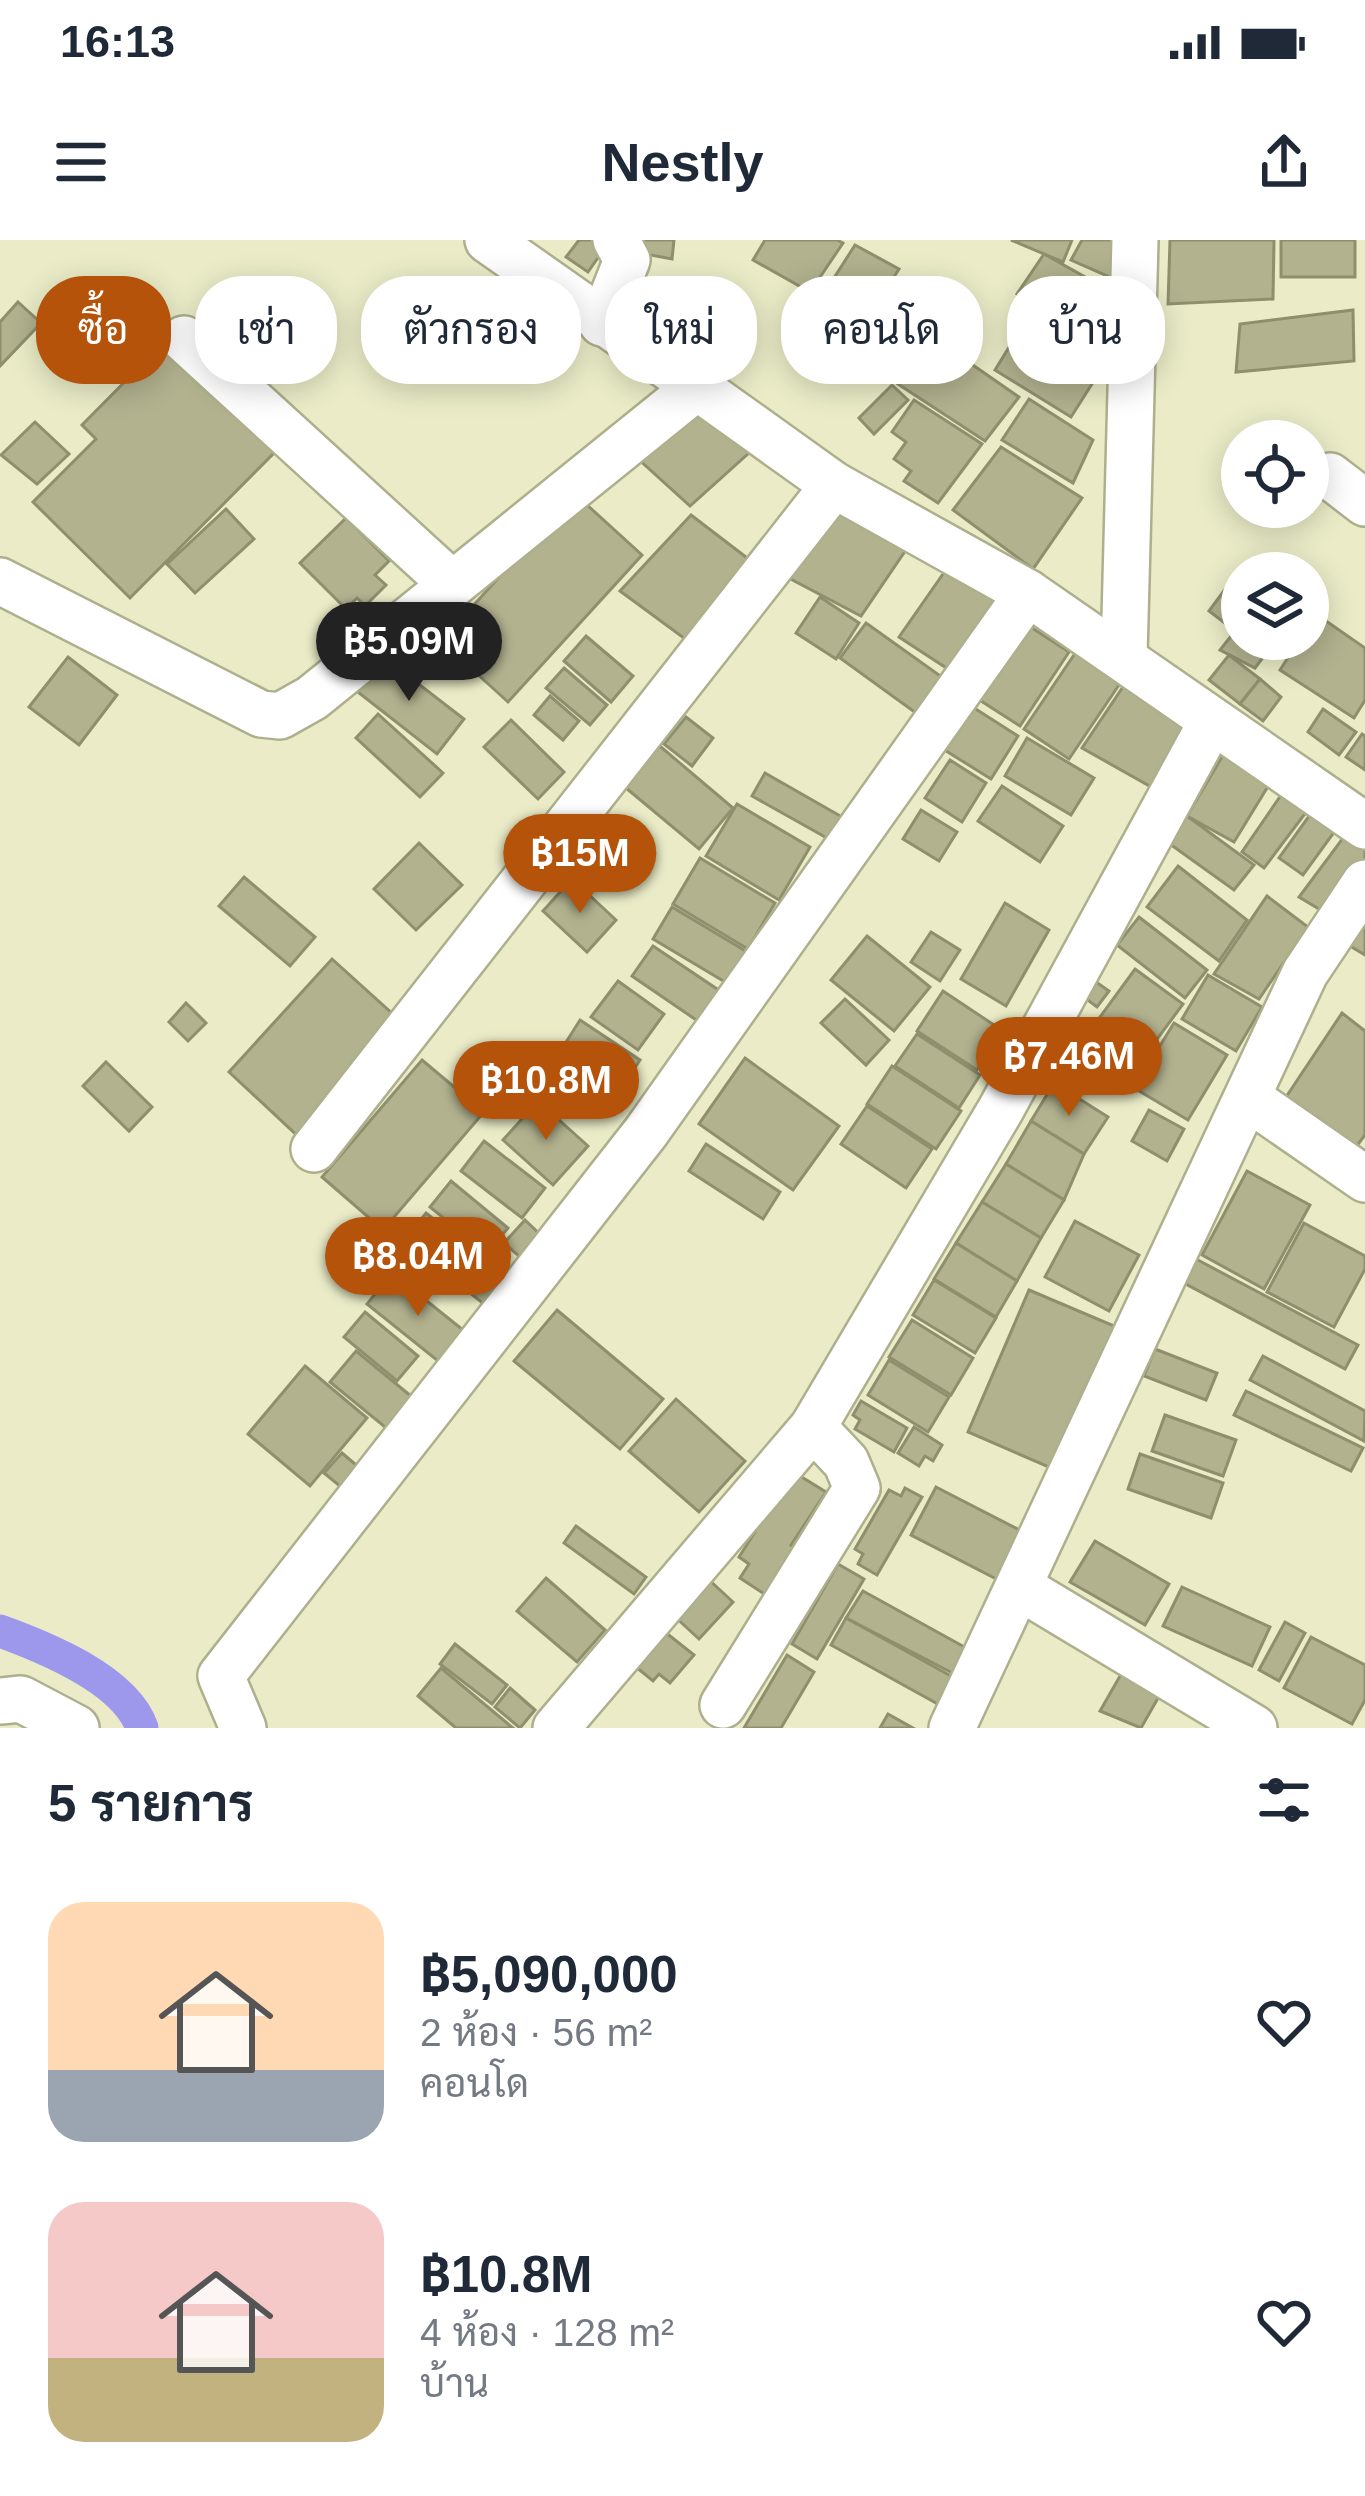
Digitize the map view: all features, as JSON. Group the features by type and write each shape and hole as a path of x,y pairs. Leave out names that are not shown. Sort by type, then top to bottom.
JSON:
{"street":[{"path":"488,240 834,485 1028,593 1365,826"},
{"path":"602,323 627,260 616,240"},
{"path":"1124,656 1135,240"},
{"path":"184,339 451,583"},
{"path":"0,581 261,714 280,716 296,710 697,388"},
{"path":"314,1149 834,485"},
{"path":"243,1728 221,1676 646,1132 1028,593"},
{"path":"556,1728 813,1427 1001,1109 1213,721"},
{"path":"952,1728 1305,973 1365,883"},
{"path":"1248,1099 1365,1179"},
{"path":"723,1705 857,1488 855,1474 813,1427"},
{"path":"1021,1588 1250,1727"},
{"path":"0,1701 21,1700 76,1728"}],"building":[{"path":"579,240 592,240 604,249 588,272 566,257"},
{"path":"637,240 674,240 672,259 635,252"},
{"path":"765,240 843,243 821,276 782,276 753,260"},
{"path":"1011,240 1072,240 1063,262"},
{"path":"1082,240 1116,240 1112,276 1071,260"},
{"path":"1170,240 1274,240 1273,299 1168,304"},
{"path":"1281,240 1355,240 1355,277 1281,277"},
{"path":"855,245 899,269 895,276 835,276"},
{"path":"1044,254 1083,276 1029,276"},
{"path":"18,302 36,318 36,328 0,366 0,322"},
{"path":"1353,310 1354,361 1236,372 1240,324"},
{"path":"175,331 195,351 195,384 228,384 286,441 130,598 33,502 96,439 82,425 123,384 171,384 171,335"},
{"path":"1007,351 1007,377 995,370"},
{"path":"983,372 1019,397 985,441 898,384 983,384"},
{"path":"1018,384 1092,384 1071,417"},
{"path":"892,385 908,400 874,434 859,418"},
{"path":"1029,399 1093,440 1073,483 1002,440"},
{"path":"914,400 982,444 938,503 904,481 911,471 894,459 906,442 892,432"},
{"path":"693,401 750,452 690,506 636,457"},
{"path":"35,422 69,454 37,484 1,455"},
{"path":"1001,447 1082,498 1033,569 953,510"},
{"path":"575,494 642,555 508,702 441,641"},
{"path":"834,495 912,541 861,616 781,574"},
{"path":"226,509 254,539 195,593 167,564"},
{"path":"691,515 759,567 692,644 620,591"},
{"path":"346,518 389,561 375,575 386,585 365,606 357,598 346,609 300,563"},
{"path":"950,564 1011,602 957,675 899,637"},
{"path":"1221,595 1221,620 1209,611"},
{"path":"820,597 859,623 836,659 796,633"},
{"path":"866,623 946,680 920,716 840,658"},
{"path":"1329,623 1365,648 1365,700 1354,718 1280,670 1286,660 1329,660"},
{"path":"1026,624 1069,652 1020,726 978,699"},
{"path":"586,636 633,676 611,702 564,661"},
{"path":"1078,649 1123,679 1069,759 1024,729"},
{"path":"381,655 464,719 437,754 354,689"},
{"path":"68,657 117,695 79,745 29,707"},
{"path":"1225,660 1235,660 1260,679 1240,704 1209,680"},
{"path":"564,668 607,705 590,725 546,688"},
{"path":"1131,675 1195,726 1153,788 1082,748"},
{"path":"1260,679 1281,697 1263,721 1240,704"},
{"path":"550,696 579,721 563,740 534,715"},
{"path":"971,706 1018,736 991,779 943,749"},
{"path":"1323,709 1356,732 1339,755 1308,732"},
{"path":"378,714 443,773 420,797 356,738"},
{"path":"686,717 713,738 692,766 664,744"},
{"path":"511,720 564,772 538,799 484,747"},
{"path":"1365,736 1365,770 1346,757"},
{"path":"1027,738 1094,778 1071,815 1005,776"},
{"path":"655,742 733,808 699,849 620,783"},
{"path":"1229,745 1275,775 1234,842 1187,816"},
{"path":"950,760 986,783 962,822 925,798"},
{"path":"765,773 856,825 843,847 752,796"},
{"path":"1288,785 1313,803 1264,868 1242,852"},
{"path":"1002,786 1063,826 1040,862 978,821"},
{"path":"737,804 810,847 779,900 706,856"},
{"path":"1317,805 1343,820 1303,875 1279,858"},
{"path":"921,810 957,832 939,861 903,839"},
{"path":"1187,816 1254,865 1234,890 1167,842"},
{"path":"1349,830 1365,842 1365,872 1329,915 1299,897"},
{"path":"419,843 462,885 416,930 374,889"},
{"path":"700,858 775,903 748,949 673,904"},
{"path":"1178,866 1247,920 1219,961 1147,907"},
{"path":"244,877 315,937 290,966 219,906"},
{"path":"572,879 616,920 587,952 543,911"},
{"path":"1267,896 1308,927 1259,999 1214,974"},
{"path":"1005,903 1049,930 1006,1006 961,979"},
{"path":"672,907 749,953 730,985 653,939"},
{"path":"1139,917 1207,970 1185,998 1117,945"},
{"path":"1365,925 1365,955 1350,946"},
{"path":"931,932 960,950 940,981 911,962"},
{"path":"867,936 930,987 894,1031 831,980"},
{"path":"653,946 726,995 705,1026 632,976"},
{"path":"332,959 405,1025 301,1139 229,1072"},
{"path":"1135,969 1183,1004 1132,1073 1084,1039"},
{"path":"1208,975 1262,1007 1236,1051 1182,1019"},
{"path":"1089,977 1109,991 1097,1007 1077,992"},
{"path":"618,981 664,1014 638,1050 591,1017"},
{"path":"943,991 1003,1031 977,1070 917,1031"},
{"path":"845,999 889,1040 866,1065 821,1023"},
{"path":"186,1003 206,1023 188,1041 169,1022"},
{"path":"1342,1013 1365,1031 1365,1135 1347,1159 1276,1112"},
{"path":"580,1020 640,1060 623,1086 563,1047"},
{"path":"1174,1023 1227,1055 1188,1120 1134,1088"},
{"path":"917,1034 980,1075 959,1108 895,1066"},
{"path":"745,1058 839,1126 793,1190 699,1124"},
{"path":"422,1060 484,1112 383,1230 322,1177"},
{"path":"106,1062 152,1107 129,1131 83,1086"},
{"path":"892,1066 961,1111 936,1149 867,1104"},
{"path":"1054,1083 1108,1117 1084,1154 1031,1121"},
{"path":"538,1101 588,1146 553,1185 503,1140"},
{"path":"867,1106 932,1149 906,1188 841,1144"},
{"path":"1149,1110 1184,1129 1167,1161 1132,1141"},
{"path":"1031,1121 1084,1154 1064,1200 1006,1164"},
{"path":"484,1141 545,1188 522,1218 461,1171"},
{"path":"706,1144 780,1192 763,1219 689,1171"},
{"path":"1006,1164 1064,1200 1041,1238 982,1202"},
{"path":"1247,1171 1310,1205 1264,1289 1202,1255"},
{"path":"451,1181 508,1228 487,1253 430,1207"},
{"path":"982,1202 1041,1238 1017,1281 956,1243"},
{"path":"426,1213 516,1284 494,1312 404,1241"},
{"path":"525,1220 548,1242 528,1264 504,1243"},
{"path":"1075,1221 1139,1255 1109,1311 1045,1277"},
{"path":"1304,1223 1365,1256 1365,1269 1334,1327 1267,1292"},
{"path":"956,1243 1017,1281 996,1317 934,1279"},
{"path":"1196,1259 1358,1345 1345,1369 1184,1283"},
{"path":"392,1273 468,1334 443,1365 367,1304"},
{"path":"934,1280 996,1318 975,1353 913,1315"},
{"path":"1029,1290 1126,1331 1065,1474 968,1432"},
{"path":"557,1310 663,1399 620,1449 514,1361"},
{"path":"365,1312 418,1356 397,1381 344,1337"},
{"path":"912,1320 973,1358 951,1395 889,1357"},
{"path":"1155,1349 1217,1373 1206,1400 1144,1376"},
{"path":"356,1351 417,1401 391,1432 330,1382"},
{"path":"1263,1356 1365,1411 1364,1441 1250,1380"},
{"path":"889,1360 949,1397 928,1432 868,1395"},
{"path":"305,1366 367,1418 310,1486 248,1434"},
{"path":"1246,1391 1363,1448 1351,1471 1234,1415"},
{"path":"676,1399 745,1461 699,1512 629,1451"},
{"path":"861,1401 907,1428 894,1452 855,1429 860,1420 853,1415"},
{"path":"1165,1415 1236,1440 1223,1476 1152,1451"},
{"path":"914,1427 942,1445 933,1461 925,1456 919,1466 898,1453"},
{"path":"342,1453 369,1476 352,1496 324,1473"},
{"path":"1140,1454 1223,1483 1211,1518 1128,1489"},
{"path":"787,1468 826,1492 791,1545 808,1556 778,1603 740,1578 749,1564 739,1557 755,1532 749,1528"},
{"path":"936,1487 1035,1538 1010,1586 911,1535"},
{"path":"905,1488 922,1497 877,1575 858,1564 863,1554 855,1549 889,1490 901,1496"},
{"path":"576,1526 646,1577 634,1594 564,1543"},
{"path":"1095,1541 1169,1584 1145,1625 1070,1582"},
{"path":"838,1564 864,1579 817,1659 792,1644"},
{"path":"546,1578 605,1630 577,1662 517,1611"},
{"path":"707,1578 733,1602 699,1639 673,1615"},
{"path":"1182,1587 1270,1627 1252,1666 1163,1626"},
{"path":"863,1591 979,1655 966,1680 846,1618"},
{"path":"846,1618 960,1681 945,1708 831,1645"},
{"path":"1285,1622 1305,1633 1279,1681 1259,1670"},
{"path":"665,1632 694,1655 670,1683 659,1674 653,1681 636,1667"},
{"path":"1311,1637 1365,1665 1365,1700 1352,1724 1284,1688"},
{"path":"455,1644 507,1685 492,1704 440,1664"},
{"path":"787,1655 814,1672 781,1728 744,1728"},
{"path":"441,1668 513,1728 456,1728 418,1696"},
{"path":"1124,1669 1162,1691 1141,1728 1100,1711"},
{"path":"510,1688 535,1710 520,1728 495,1707"},
{"path":"888,1714 913,1728 880,1728"}],"waterway":[{"path":"0,1631 60,1656 101,1680 133,1710 142,1728"}]}
